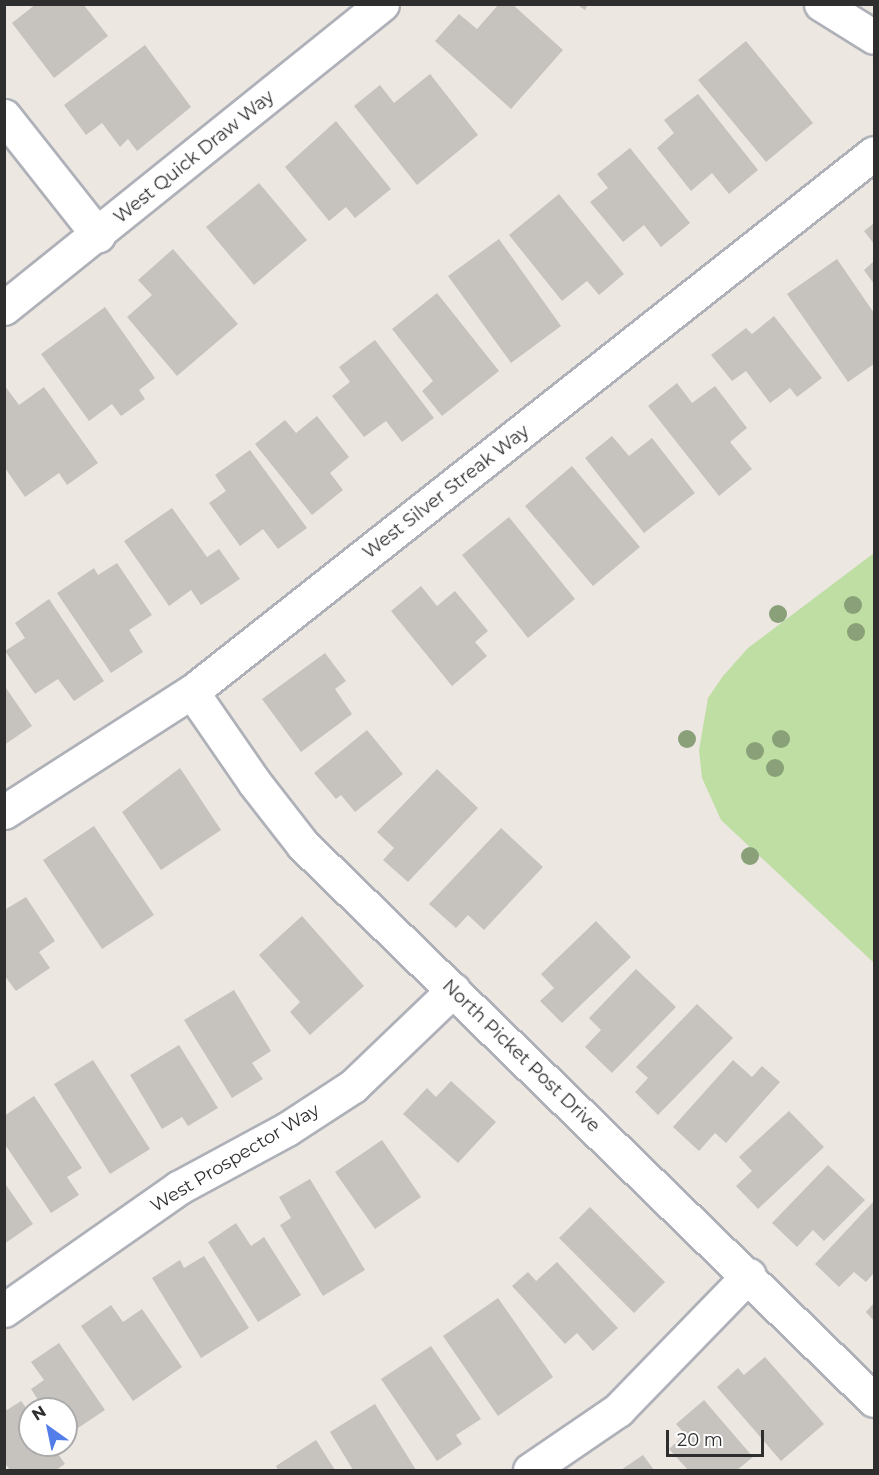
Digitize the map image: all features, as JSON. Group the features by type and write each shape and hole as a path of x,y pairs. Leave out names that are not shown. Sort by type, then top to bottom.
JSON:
{"street":[{"name":"West Quick Draw Way","path":"4,308 98,235 382,4"},
{"path":"821,4 874,38"},
{"path":"4,116 98,235"},
{"name":"West Silver Streak Way","path":"4,812 192,692 874,153"},
{"name":"North Picket Post Drive","path":"192,692 254,782 303,846 749,1275 874,1400"},
{"name":"West Prospector Way","path":"4,1310 178,1188 287,1129 353,1086 453,990"},
{"path":"530,1470 618,1410 749,1275"}],"green space":[{"path":"874,553 874,963 721,820 702,778 699,750 708,698 723,676 748,648"}],"building":[{"path":"36,4 83,4 108,36 54,78 12,23"},
{"path":"499,4 512,4 563,50 511,109 435,41 459,14 477,29"},
{"path":"576,4 588,4 585,10"},
{"path":"746,41 813,123 766,162 698,80"},
{"path":"145,45 191,107 137,151 128,139 120,147 102,123 86,135 64,105"},
{"path":"430,74 478,135 417,185 354,106 380,85 394,103"},
{"path":"698,94 758,170 729,194 712,173 691,191 657,148 674,133 664,120"},
{"path":"336,121 391,189 355,218 346,207 329,221 285,167"},
{"path":"630,148 690,223 661,247 644,225 623,242 590,202 608,188 597,174"},
{"path":"259,183 307,240 254,285 206,227"},
{"path":"559,194 624,274 599,295 587,281 562,301 509,235"},
{"path":"874,223 874,244 864,231"},
{"path":"499,239 561,326 511,363 448,276"},
{"path":"173,249 238,324 177,376 127,317 152,295 138,280"},
{"path":"837,259 874,313 874,364 848,382 787,294"},
{"path":"874,261 874,284 864,270"},
{"path":"437,293 499,371 442,416 422,391 433,381 392,329"},
{"path":"105,307 155,378 139,390 145,399 121,416 112,404 89,421 41,354"},
{"path":"774,316 822,378 797,397 790,388 770,403 746,371 732,381 711,355 746,328 752,334"},
{"path":"375,340 434,418 402,442 386,421 364,437 332,396 350,382 339,367"},
{"path":"677,383 692,403 715,386 747,428 730,442 752,469 719,496 648,406"},
{"path":"5,386 19,405 44,387 98,463 67,485 59,473 25,497 5,468"},
{"path":"317,416 349,457 330,473 343,490 312,515 255,444 285,420 296,433"},
{"path":"612,436 629,456 652,438 695,493 644,533 585,458"},
{"path":"250,450 307,528 278,549 263,529 240,546 209,503 226,491 215,475"},
{"path":"572,466 640,547 593,586 525,506"},
{"path":"172,508 207,557 219,549 240,579 201,605 191,590 169,606 124,541"},
{"path":"509,517 575,599 528,638 462,555"},
{"path":"117,563 152,615 129,630 143,652 111,673 57,593 94,568 98,575"},
{"path":"421,586 437,606 455,591 488,631 475,642 487,656 452,686 391,611"},
{"path":"49,599 104,681 74,701 58,679 35,694 5,651 25,638 15,623"},
{"path":"325,653 346,681 335,689 352,714 301,752 262,699"},
{"path":"4,685 32,726 4,745"},
{"path":"367,730 403,774 355,812 341,795 336,799 314,773"},
{"path":"180,768 221,830 161,870 122,812"},
{"path":"437,769 478,808 408,882 383,860 394,848 377,832"},
{"path":"94,826 154,915 102,949 43,860"},
{"path":"501,828 543,867 484,930 468,915 456,928 429,904"},
{"path":"26,897 55,941 39,952 50,968 16,991 4,975 4,906 6,909"},
{"path":"302,916 364,986 310,1035 290,1012 300,1002 259,955"},
{"path":"596,921 631,957 562,1023 540,1001 554,988 541,974"},
{"path":"636,969 676,1007 612,1073 585,1047 601,1030 589,1018"},
{"path":"234,990 271,1051 252,1063 263,1079 232,1098 184,1020"},
{"path":"697,1004 733,1038 658,1115 635,1092 648,1078 636,1067"},
{"path":"179,1045 218,1108 188,1126 182,1117 162,1129 130,1075"},
{"path":"93,1060 150,1149 110,1174 54,1084"},
{"path":"733,1060 752,1077 762,1066 780,1082 726,1143 715,1133 699,1151 673,1127"},
{"path":"451,1081 496,1122 458,1163 403,1114 427,1088 436,1097"},
{"path":"34,1096 82,1168 67,1177 79,1195 51,1213 4,1143 4,1116"},
{"path":"789,1111 824,1147 758,1209 736,1186 752,1171 739,1157"},
{"path":"382,1140 421,1197 375,1229 335,1172"},
{"path":"828,1165 865,1200 824,1241 813,1230 797,1247 772,1223"},
{"path":"310,1179 365,1270 323,1296 280,1225 291,1218 279,1197"},
{"path":"4,1182 33,1224 4,1244"},
{"path":"874,1201 874,1273 866,1282 854,1272 839,1287 815,1264"},
{"path":"590,1207 665,1282 634,1313 559,1238"},
{"path":"236,1223 251,1246 264,1237 301,1295 258,1322 208,1242"},
{"path":"204,1256 249,1328 201,1358 152,1278 180,1260 184,1268"},
{"path":"557,1262 618,1328 593,1351 577,1333 565,1344 512,1286 528,1272 536,1281"},
{"path":"498,1298 553,1377 498,1416 443,1336"},
{"path":"874,1303 874,1321 866,1312"},
{"path":"111,1305 123,1322 142,1309 182,1367 133,1401 81,1326"},
{"path":"59,1343 105,1410 78,1428 78,1397 36,1397 31,1389 44,1380 31,1362"},
{"path":"431,1346 481,1419 456,1435 462,1444 437,1461 381,1379"},
{"path":"765,1357 824,1424 781,1461 717,1387 738,1368 744,1375"},
{"path":"704,1400 753,1457 737,1470 688,1470 669,1449 685,1434 676,1424"},
{"path":"18,1403 18,1457 60,1457 65,1464 56,1470 10,1470 4,1462 4,1407 7,1410"},
{"path":"375,1404 416,1470 353,1470 330,1432"},
{"path":"316,1440 335,1470 278,1470 276,1466"},
{"path":"643,1455 654,1470 621,1470"}]}
